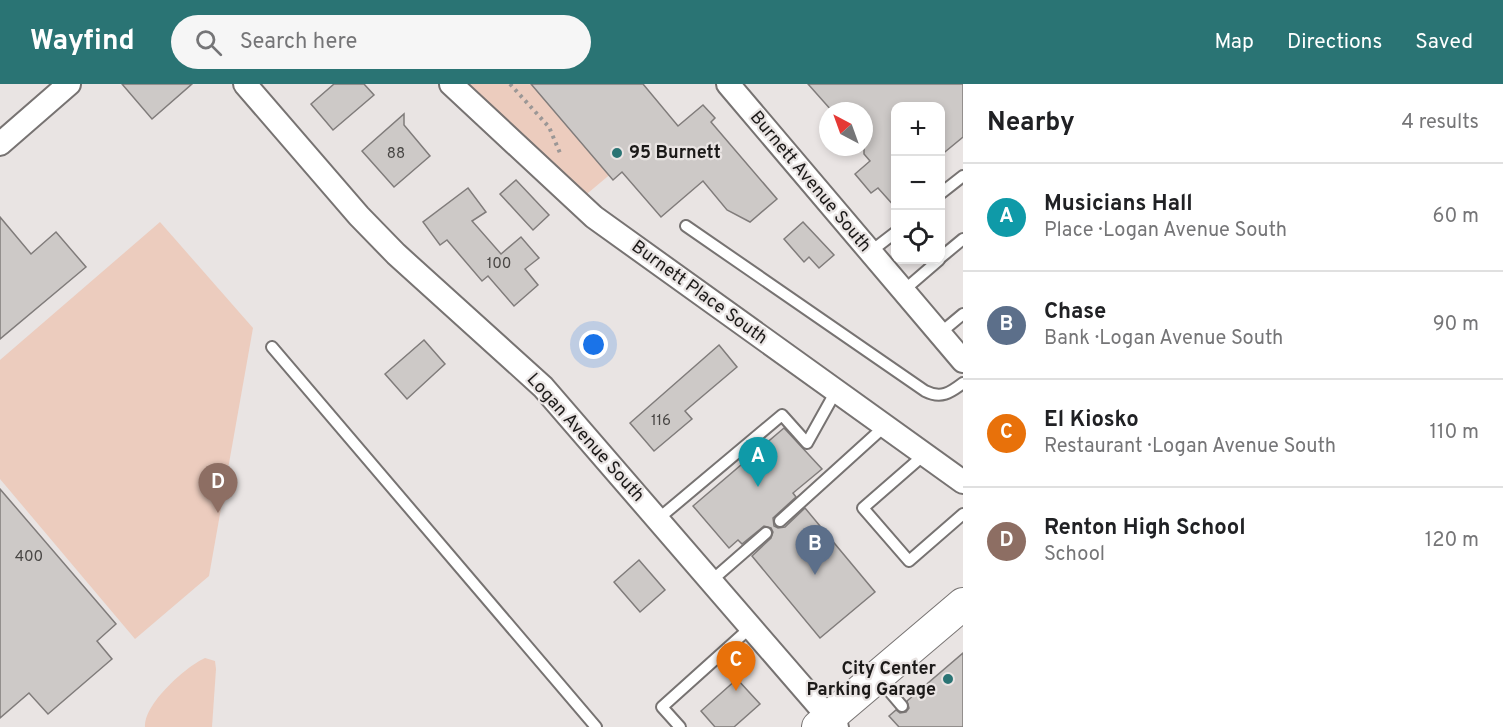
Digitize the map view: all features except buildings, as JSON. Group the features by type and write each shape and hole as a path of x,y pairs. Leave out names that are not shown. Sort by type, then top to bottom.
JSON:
{"main road":[{"path":"828,724 877,676 963,604"}],"street":[{"path":"0,144 69,84"},
{"name":"Logan Avenue South","path":"245,84 359,216 396,254 543,387 751,627 828,724"},
{"name":"Burnett Place South","path":"451,84 594,217 963,482"},
{"name":"Burnett Avenue South","path":"728,84 963,361"}],"lane":[{"path":"945,190 963,176"},
{"path":"686,226 925,391 938,395 951,393 963,383"},
{"path":"870,252 891,236"},
{"path":"945,255 963,239"},
{"path":"903,291 934,264"},
{"path":"939,334 963,314"},
{"path":"272,347 596,727"},
{"path":"658,519 782,415 807,443 836,391"},
{"path":"780,521 885,426"},
{"path":"925,454 863,508 909,561 963,514"},
{"path":"711,581 766,533"},
{"path":"680,727 662,707 751,627"},
{"path":"877,676 902,706"}],"path":[{"path":"510,84 549,127 568,173 564,189"}],"shaded area":[{"path":"469,84 537,84 613,172 582,198"},
{"path":"160,222 253,328 209,576 135,639 0,479 0,360"},
{"path":"205,658 215,661 216,669 212,727 145,727 146,718 158,698 187,669"}],"place":[{"name":"95 Burnett","path":"617,153"},
{"name":"Musicians Hall","path":"758,487"},
{"name":"Renton High School","path":"218,513"},
{"name":"Chase","path":"815,575"},
{"name":"City Center Parking Garage","path":"948,679"},
{"name":"El Kiosko","path":"736,691"}]}
